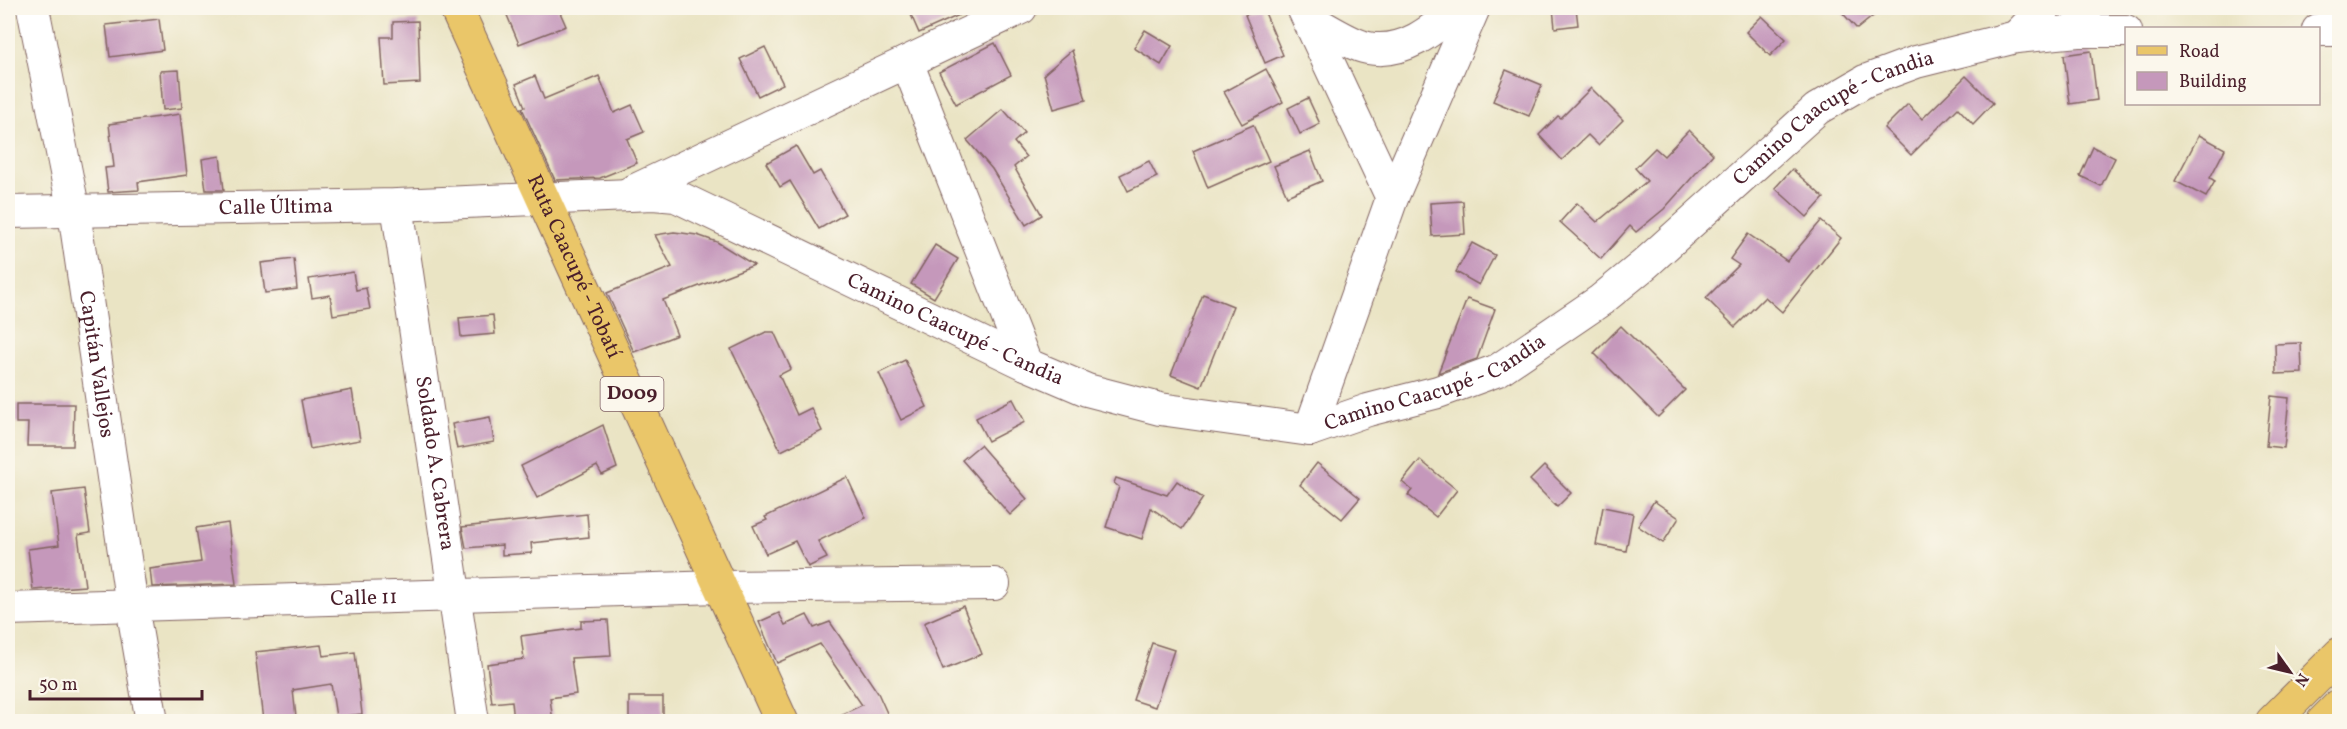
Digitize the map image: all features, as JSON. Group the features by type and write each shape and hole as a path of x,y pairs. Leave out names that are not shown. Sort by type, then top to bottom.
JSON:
{"main road":[{"name":"Ruta Caacupé - Tobatí","path":"456,8 782,722"},
{"path":"2272,722 2340,654"},
{"path":"2323,722 2340,705"}],"street":[{"name":"Capitán Vallejos","path":"33,8 74,212 132,606 152,722"},
{"path":"621,197 1021,8"},
{"path":"1306,13 1367,48 1397,48 1428,33 1459,8"},
{"path":"1310,429 1392,198 1474,8"},
{"path":"2016,37 2044,8"},
{"path":"1306,13 1392,198"},
{"path":"2320,30 2340,30"},
{"name":"Camino Caacupé - Candia","path":"545,200 654,194 676,196 1026,364 1088,390 1160,409 1310,429 1368,410 1438,392 1498,370 1553,334 1619,285 1817,109 1865,81 1916,62 2016,37 2078,31 2125,31"},
{"path":"907,62 1026,364"},
{"name":"Calle Última","path":"8,212 545,200"},
{"name":"Soldado A. Cabrera","path":"398,204 473,722"},
{"name":"Calle 11","path":"8,609 719,587 994,584"}],"building":[{"path":"504,8 558,8 566,26 519,44"},
{"path":"908,8 975,8 919,33"},
{"path":"1263,8 1283,55 1265,63 1245,15"},
{"path":"1553,8 1576,8 1578,25 1555,28"},
{"path":"1838,8 1883,8 1857,29"},
{"path":"1762,16 1786,39 1770,56 1746,32"},
{"path":"159,19 163,50 110,57 106,25"},
{"path":"418,21 420,83 384,85 381,37 393,37 393,22"},
{"path":"1145,30 1172,46 1161,65 1134,48"},
{"path":"995,43 1011,75 956,104 939,72"},
{"path":"765,47 783,84 758,96 740,59"},
{"path":"1072,50 1086,100 1054,109 1044,74"},
{"path":"2091,51 2097,100 2070,104 2064,55"},
{"path":"1266,69 1283,102 1242,124 1224,92"},
{"path":"179,70 182,108 163,110 160,71"},
{"path":"1506,70 1542,85 1529,116 1493,101"},
{"path":"535,76 544,99 599,76 614,113 632,105 644,132 627,139 637,163 600,178 555,180 522,108 525,107 516,84"},
{"path":"1966,76 1993,103 1973,124 1958,108 1911,155 1884,128 1908,104 1922,119"},
{"path":"1591,88 1623,120 1598,145 1588,135 1562,160 1539,135 1558,116 1561,118"},
{"path":"1308,98 1320,124 1300,134 1288,108"},
{"path":"1003,109 1024,133 1014,142 1026,157 1014,167 1042,215 1026,225 992,169 967,140"},
{"path":"180,114 187,175 138,182 139,190 108,192 105,168 114,167 109,124"},
{"path":"1253,125 1269,161 1208,188 1193,151"},
{"path":"1689,130 1713,154 1664,209 1636,232 1630,226 1601,259 1560,222 1577,203 1597,222 1647,181 1635,168 1655,148 1664,156"},
{"path":"2199,135 2225,149 2210,178 2215,181 2206,197 2175,181"},
{"path":"796,146 813,175 820,171 845,214 819,229 790,181 780,187 766,163"},
{"path":"2093,147 2115,158 2101,186 2080,176"},
{"path":"1310,151 1322,181 1287,196 1274,166"},
{"path":"220,156 224,190 206,190 202,159"},
{"path":"1149,161 1157,177 1128,191 1120,175"},
{"path":"1792,169 1824,198 1807,217 1775,188"},
{"path":"1463,201 1465,234 1432,236 1430,203"},
{"path":"1821,221 1841,238 1782,312 1765,297 1735,327 1706,298 1739,265 1730,259 1748,234 1787,261"},
{"path":"674,232 697,235 717,242 754,265 663,300 677,335 634,352 607,293 672,267 655,235"},
{"path":"1472,243 1495,255 1479,285 1456,272"},
{"path":"935,245 958,259 934,298 911,284"},
{"path":"294,259 297,289 265,293 261,263"},
{"path":"353,272 356,290 366,288 370,309 333,315 330,295 312,298 309,279"},
{"path":"1203,294 1233,306 1201,387 1171,375"},
{"path":"1467,299 1495,309 1477,359 1438,373"},
{"path":"493,315 495,334 461,337 459,318"},
{"path":"1621,326 1685,390 1658,417 1594,353"},
{"path":"766,332 774,332 791,369 779,375 797,415 811,408 822,431 781,451 731,349"},
{"path":"2301,343 2302,373 2276,374 2275,344"},
{"path":"905,360 927,407 901,420 879,373"},
{"path":"352,390 360,440 310,449 301,400"},
{"path":"2271,396 2289,398 2284,448 2266,446"},
{"path":"1013,399 1025,422 988,441 976,418"},
{"path":"16,404 74,404 73,446 27,446 28,423 16,423"},
{"path":"490,417 494,442 457,449 452,424"},
{"path":"603,425 617,468 602,475 597,466 537,498 521,466"},
{"path":"980,445 1027,499 1010,515 962,460"},
{"path":"1420,460 1457,490 1436,517 1408,495 1412,490 1402,482"},
{"path":"1317,463 1360,498 1342,519 1300,485"},
{"path":"1544,466 1571,493 1557,507 1530,480"},
{"path":"847,477 866,518 818,541 827,558 808,567 795,541 766,554 753,526 767,520 765,517"},
{"path":"1116,478 1167,495 1177,481 1203,498 1182,529 1151,508 1142,539 1106,527 1119,487 1114,483"},
{"path":"84,489 90,533 78,535 85,586 33,590 28,549 59,545 52,493"},
{"path":"1654,501 1679,518 1663,543 1638,526"},
{"path":"1603,507 1633,513 1626,551 1596,545"},
{"path":"587,514 589,537 531,543 532,553 502,555 502,545 466,548 462,527"},
{"path":"228,523 236,584 152,587 150,569 201,562 196,528"},
{"path":"963,606 982,654 943,670 924,623"},
{"path":"779,613 785,625 807,615 814,628 830,622 878,693 891,722 826,722 862,705 820,644 777,663 759,622"},
{"path":"608,620 611,656 571,658 576,694 550,698 553,722 514,722 512,701 492,703 487,664 524,659 521,636 581,628 581,621"},
{"path":"1152,643 1174,650 1155,707 1133,700"},
{"path":"321,645 323,656 355,652 362,714 336,717 331,684 293,690 296,717 263,721 255,652"},
{"path":"629,697 663,697 663,722 629,722"}]}
